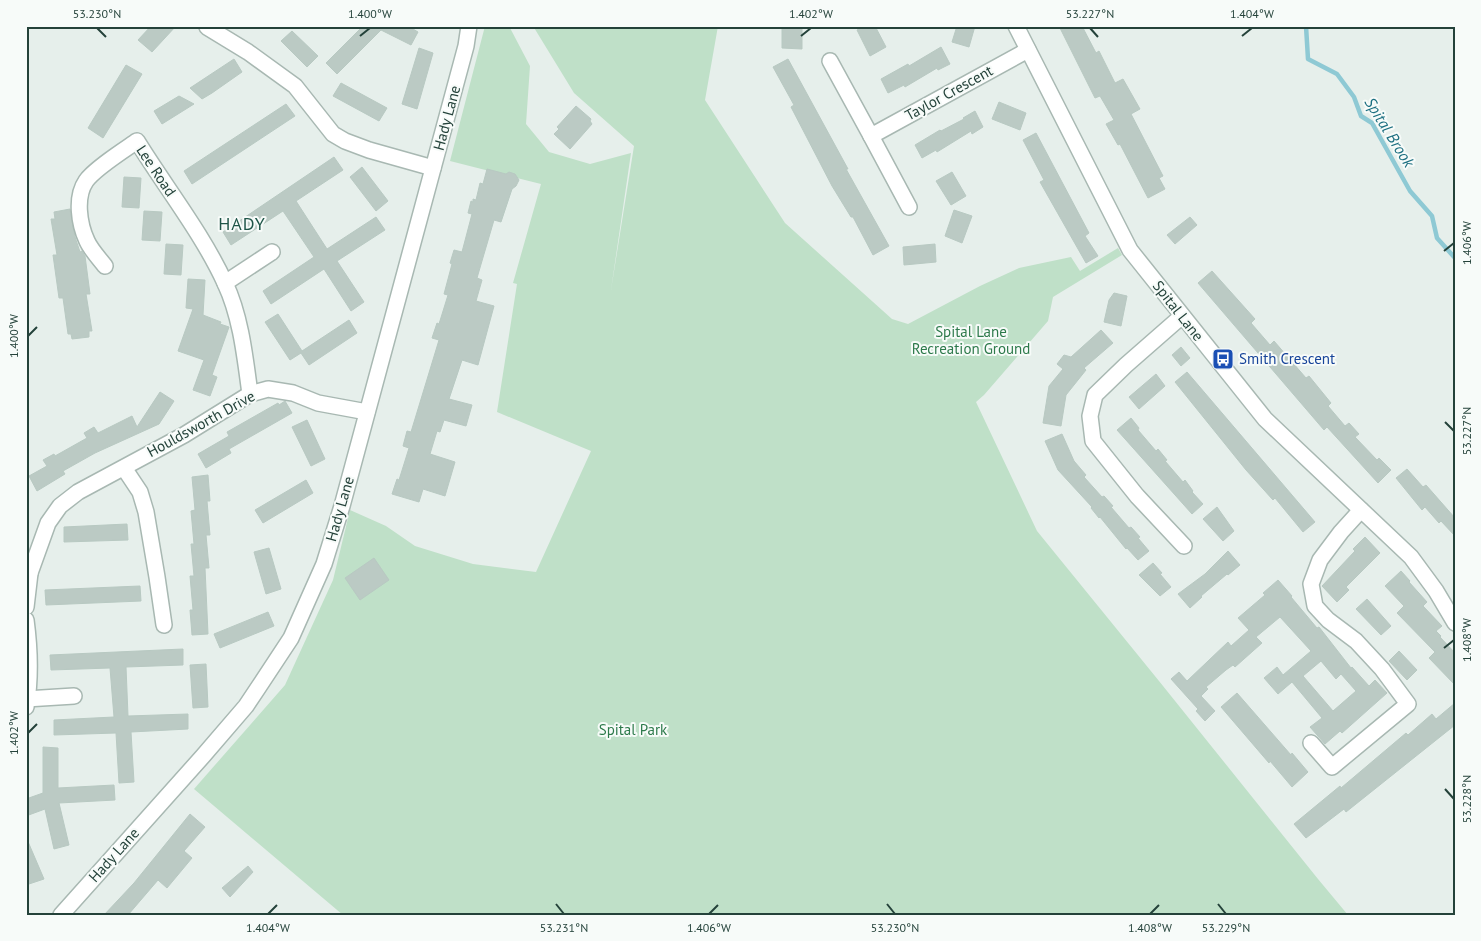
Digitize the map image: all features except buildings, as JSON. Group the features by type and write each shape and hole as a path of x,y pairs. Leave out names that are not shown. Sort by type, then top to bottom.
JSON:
{"street":[{"name":"Hady Lane","path":"61,915 246,706 291,638 324,564 342,506 466,46 469,26"},
{"name":"Spital Lane","path":"1016,26 1126,243 1182,316 1266,419 1411,557 1436,591 1455,623"},
{"path":"208,27 248,52 295,86 334,134 345,141 368,150 433,168"},
{"name":"Taylor Crescent","path":"871,136 1028,50"},
{"path":"830,62 909,207"},
{"name":"Lee Road","path":"105,266 87,242 79,210 80,198 86,181 137,141 198,236 225,283 234,306 246,359 250,394"},
{"path":"225,283 272,252"},
{"path":"1182,316 1126,364 1095,395 1090,416 1093,441 1137,496 1184,546"},
{"name":"Houldsworth Drive","path":"26,607 28,573 48,523 60,506 78,492 184,435 250,394 268,389 293,393 318,403 367,412"},
{"path":"124,468 140,492 146,512 164,625"},
{"path":"1312,743 1332,767 1408,704 1382,669 1356,641 1328,620 1315,606 1311,584 1320,560 1340,532 1361,510"},
{"path":"26,620 29,641 30,678 27,702 74,696"}],"green space":[{"path":"485,26 509,26 530,66 526,124 549,152 590,164 631,153 611,290 634,146 574,93 533,26 718,26 705,100 785,223 892,319 908,324 1019,268 1071,257 1080,271 1118,248 1122,255 1053,297 1048,321 976,402 1037,531 1348,915 343,915 194,789 285,685 333,580 350,510 386,526 415,546 473,564 536,572 591,451 497,412 517,284 513,283 541,184 450,161"}],"waterway":[{"name":"Spital Brook","path":"1306,26 1308,59 1337,74 1354,97 1361,116 1372,123 1410,191 1432,216 1437,238 1455,258"}],"place":[{"name":"Smith Crescent","path":"1223,359"}],"district":[{"name":"HADY","path":"242,224"}],"park label":[{"name":"Spital Lane Recreation Ground","path":"971,340"},
{"name":"Spital Park","path":"633,730"}]}
